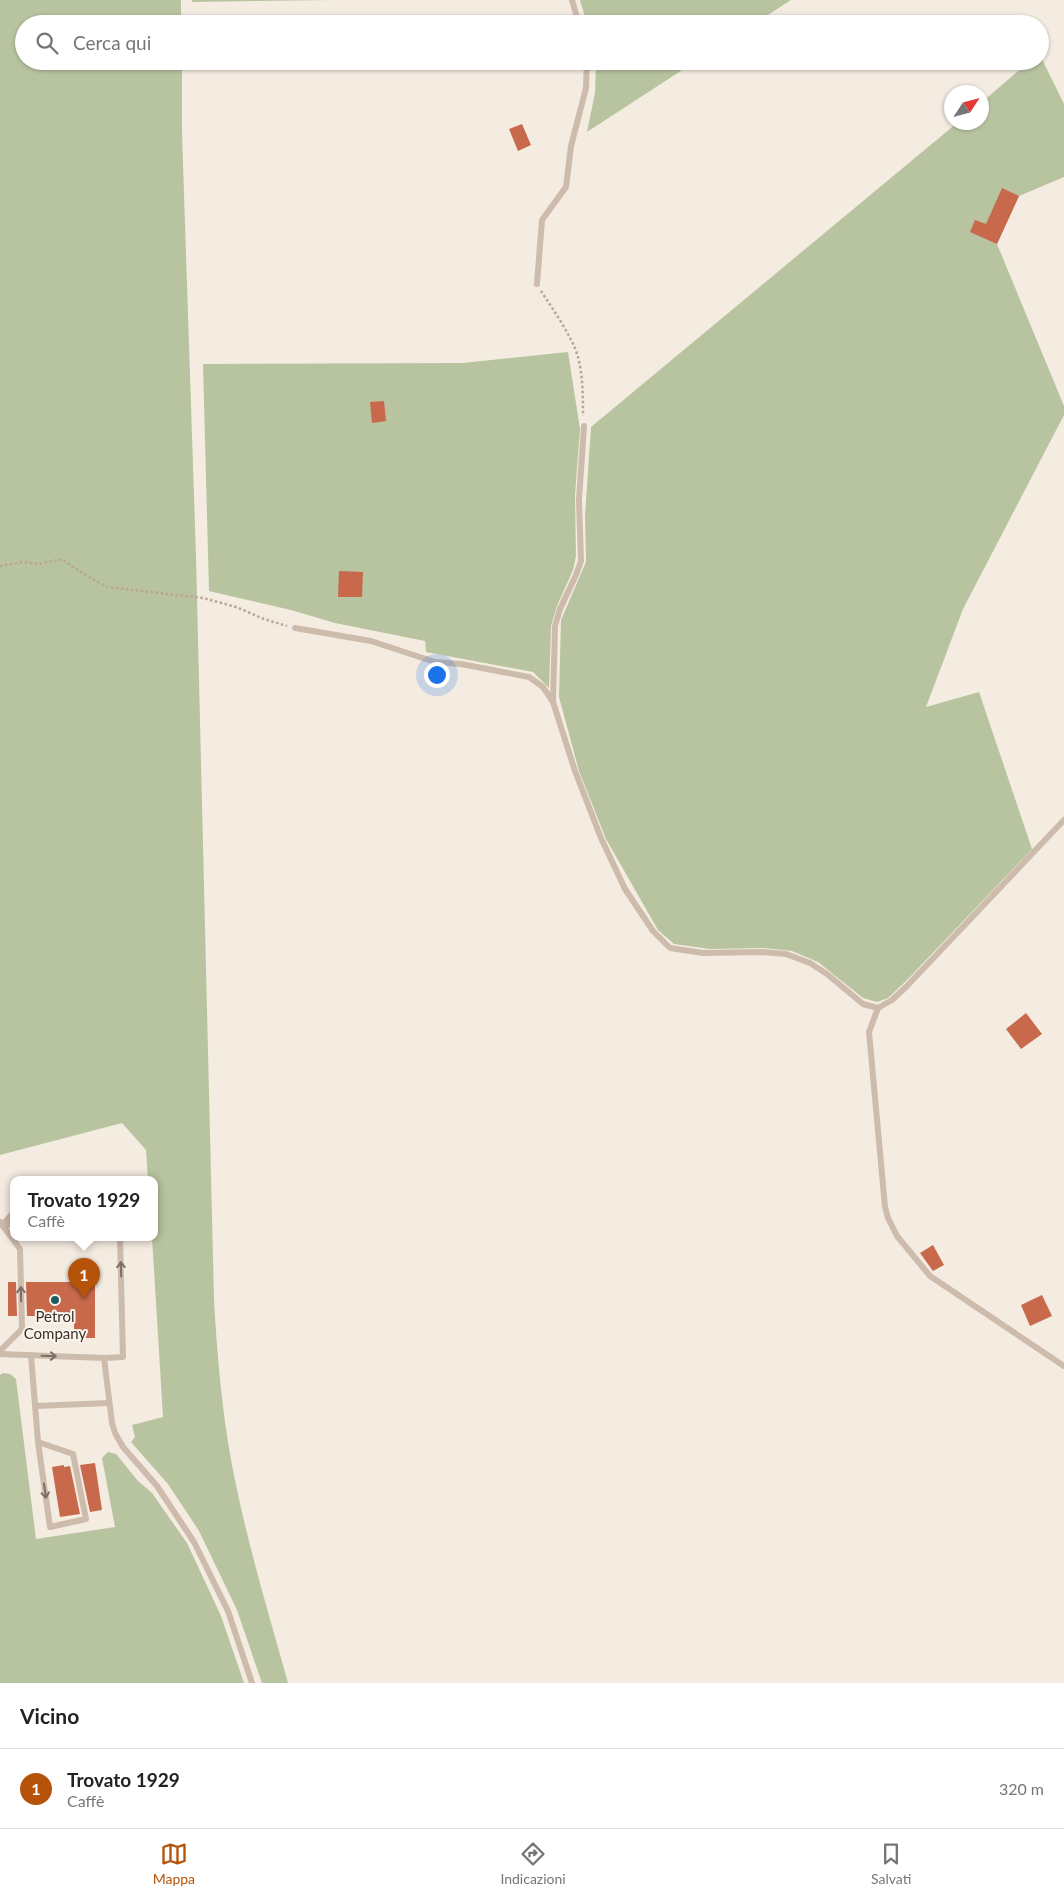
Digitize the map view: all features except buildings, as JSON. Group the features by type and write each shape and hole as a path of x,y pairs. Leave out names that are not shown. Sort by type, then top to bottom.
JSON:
{"lane":[{"path":"572,0 576,15"},
{"path":"537,284 542,220 566,187 571,146 586,88 587,70"},
{"path":"553,702 556,626 560,609 581,561 579,500 584,426"},
{"path":"295,628 371,641 435,662 461,664 528,677 543,686 553,702 591,813 625,889 653,931 670,948 703,953 761,952 786,954 810,963 827,974 863,1004 878,1008"},
{"path":"1064,820 906,988 892,1000 878,1008 869,1032 885,1207 897,1236 930,1276 1064,1366"},
{"path":"1,1223 10,1235"},
{"path":"0,1353 22,1329 20,1249 14,1241"},
{"path":"0,1353 104,1358 123,1357 120,1241"},
{"path":"31,1355 38,1442 50,1527 86,1519 73,1454 38,1442"},
{"path":"104,1358 112,1422 123,1447 157,1486 210,1570 228,1611 252,1683"},
{"path":"35,1406 109,1403"}],"path":[{"path":"537,284 572,343 578,357 582,384 584,426"},
{"path":"0,566 22,562 39,564 62,559 107,587 203,598 236,607 264,619 295,628"}],"green space":[{"path":"0,0 181,0 181,15 15,15 15,70 182,70 182,133 196,556 215,1320 218,1362 232,1465 251,1548 288,1683 262,1683 237,1610 199,1531 168,1484 131,1442 135,1437 132,1425 163,1417 152,1241 158,1241 158,1176 148,1176 146,1150 122,1123 0,1155"},
{"path":"192,0 332,0 192,2"},
{"path":"580,0 791,0 768,15 584,15"},
{"path":"596,70 682,70 587,132 595,93"},
{"path":"1019,70 1047,70 1064,104 1064,177 1019,196 997,244 1064,406 1064,415 963,609 926,707 979,692 1032,849 888,998 877,1002 863,998 818,962 792,951 763,948 710,949 674,944 658,930 606,839 579,771 559,697 561,620 586,562 585,516 591,427 949,130 989,130 989,96"},
{"path":"568,352 580,429 575,495 576,556 573,570 557,606 551,626 549,688 533,672 426,652 425,641 335,623 291,610 209,591 203,364 463,363"},
{"path":"3,1373 10,1374 16,1379 36,1539 115,1527 102,1458 108,1452 116,1454 138,1481 152,1493 187,1543 221,1616 244,1683 0,1683 0,1375"}],"place":[{"name":"Trovato 1929","path":"84,1299"},
{"name":"Petrol Company","path":"55,1300"}]}
